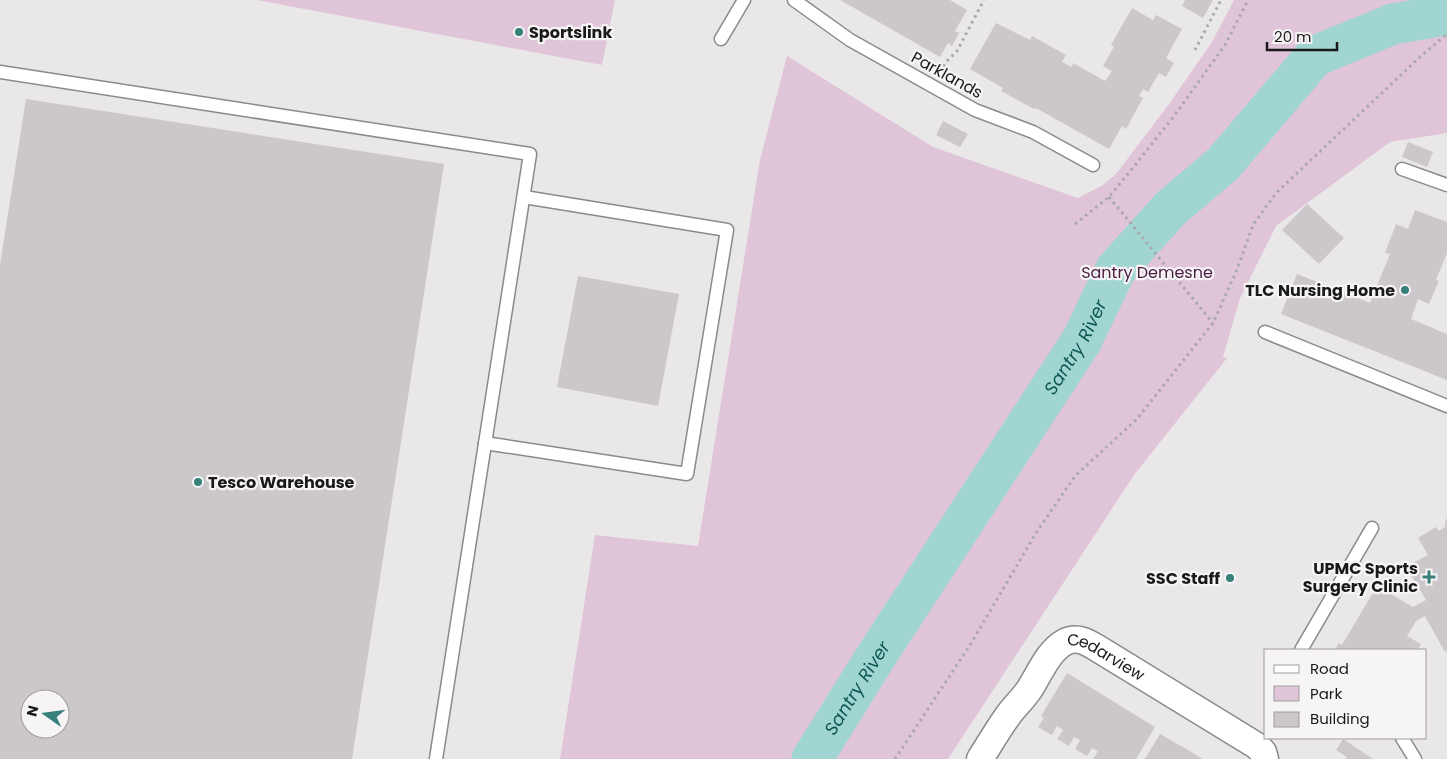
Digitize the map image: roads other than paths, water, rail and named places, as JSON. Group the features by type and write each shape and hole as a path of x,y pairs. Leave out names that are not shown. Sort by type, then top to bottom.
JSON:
{"street":[{"name":"Cedarview","path":"980,759 1008,716 1028,692 1048,658 1058,647 1067,641 1076,639 1085,641 1098,648 1257,746 1263,752 1265,759"}],"lane":[{"path":"722,39 744,0"},
{"name":"Parklands","path":"794,0 850,40 975,110 1033,132 1093,165"},
{"path":"0,72 530,154 436,759"},
{"path":"1402,169 1447,185"},
{"path":"485,444 688,474 727,230 524,197"},
{"path":"1265,332 1447,406"},
{"path":"1302,649 1372,528"},
{"path":"1403,739 1415,759"}],"waterway":[{"name":"Santry River","path":"812,759 873,661 1082,340 1116,269 1171,208 1223,164 1315,56 1393,24 1446,15"}],"place":[{"name":"Sportslink","path":"519,32"},
{"name":"TLC Nursing Home","path":"1405,290"},
{"name":"Tesco Warehouse","path":"198,482"},
{"name":"UPMC Sports Surgery Clinic","path":"1429,577"},
{"name":"SSC Staff","path":"1230,578"}],"park label":[{"name":"Santry Demesne","path":"1147,272"}]}
